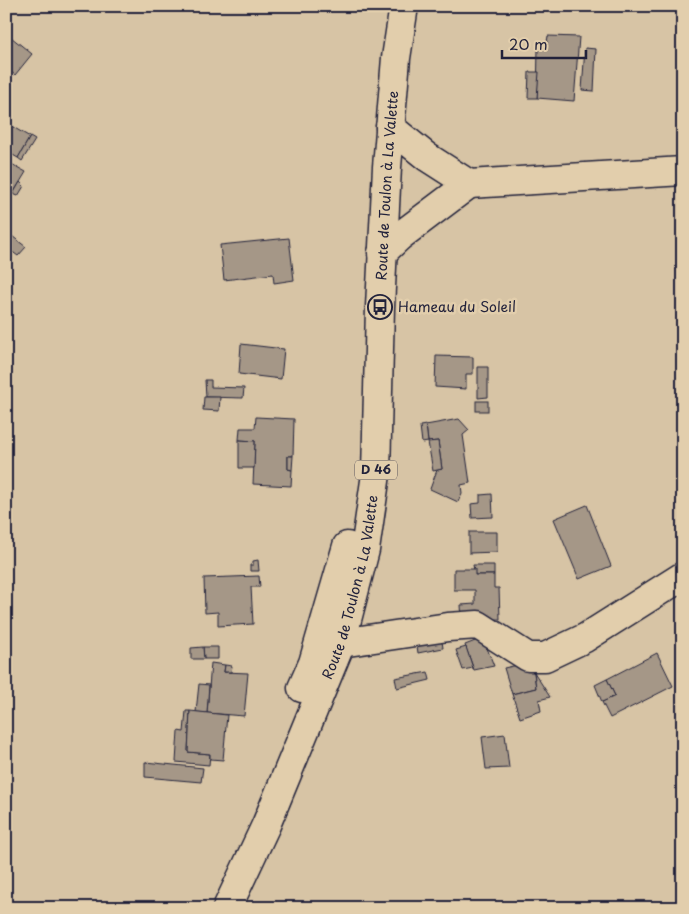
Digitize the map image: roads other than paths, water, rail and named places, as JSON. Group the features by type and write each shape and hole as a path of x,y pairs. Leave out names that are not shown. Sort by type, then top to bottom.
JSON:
{"main road":[{"name":"Route de Toulon à La Valette","path":"211,908 313,663 347,547 357,492 369,167 376,87 387,6"},
{"name":"Route de Toulon à La Valette","path":"227,908 266,825 341,642 365,550 376,474 382,253 390,127 404,6"},
{"path":"390,127 427,157 469,184"},
{"path":"382,253 400,236 469,184 683,171"},
{"path":"341,642 448,626 478,625 528,657 545,657 585,638 683,576"}],"place":[{"name":"Hameau du Soleil","path":"380,307"}]}
